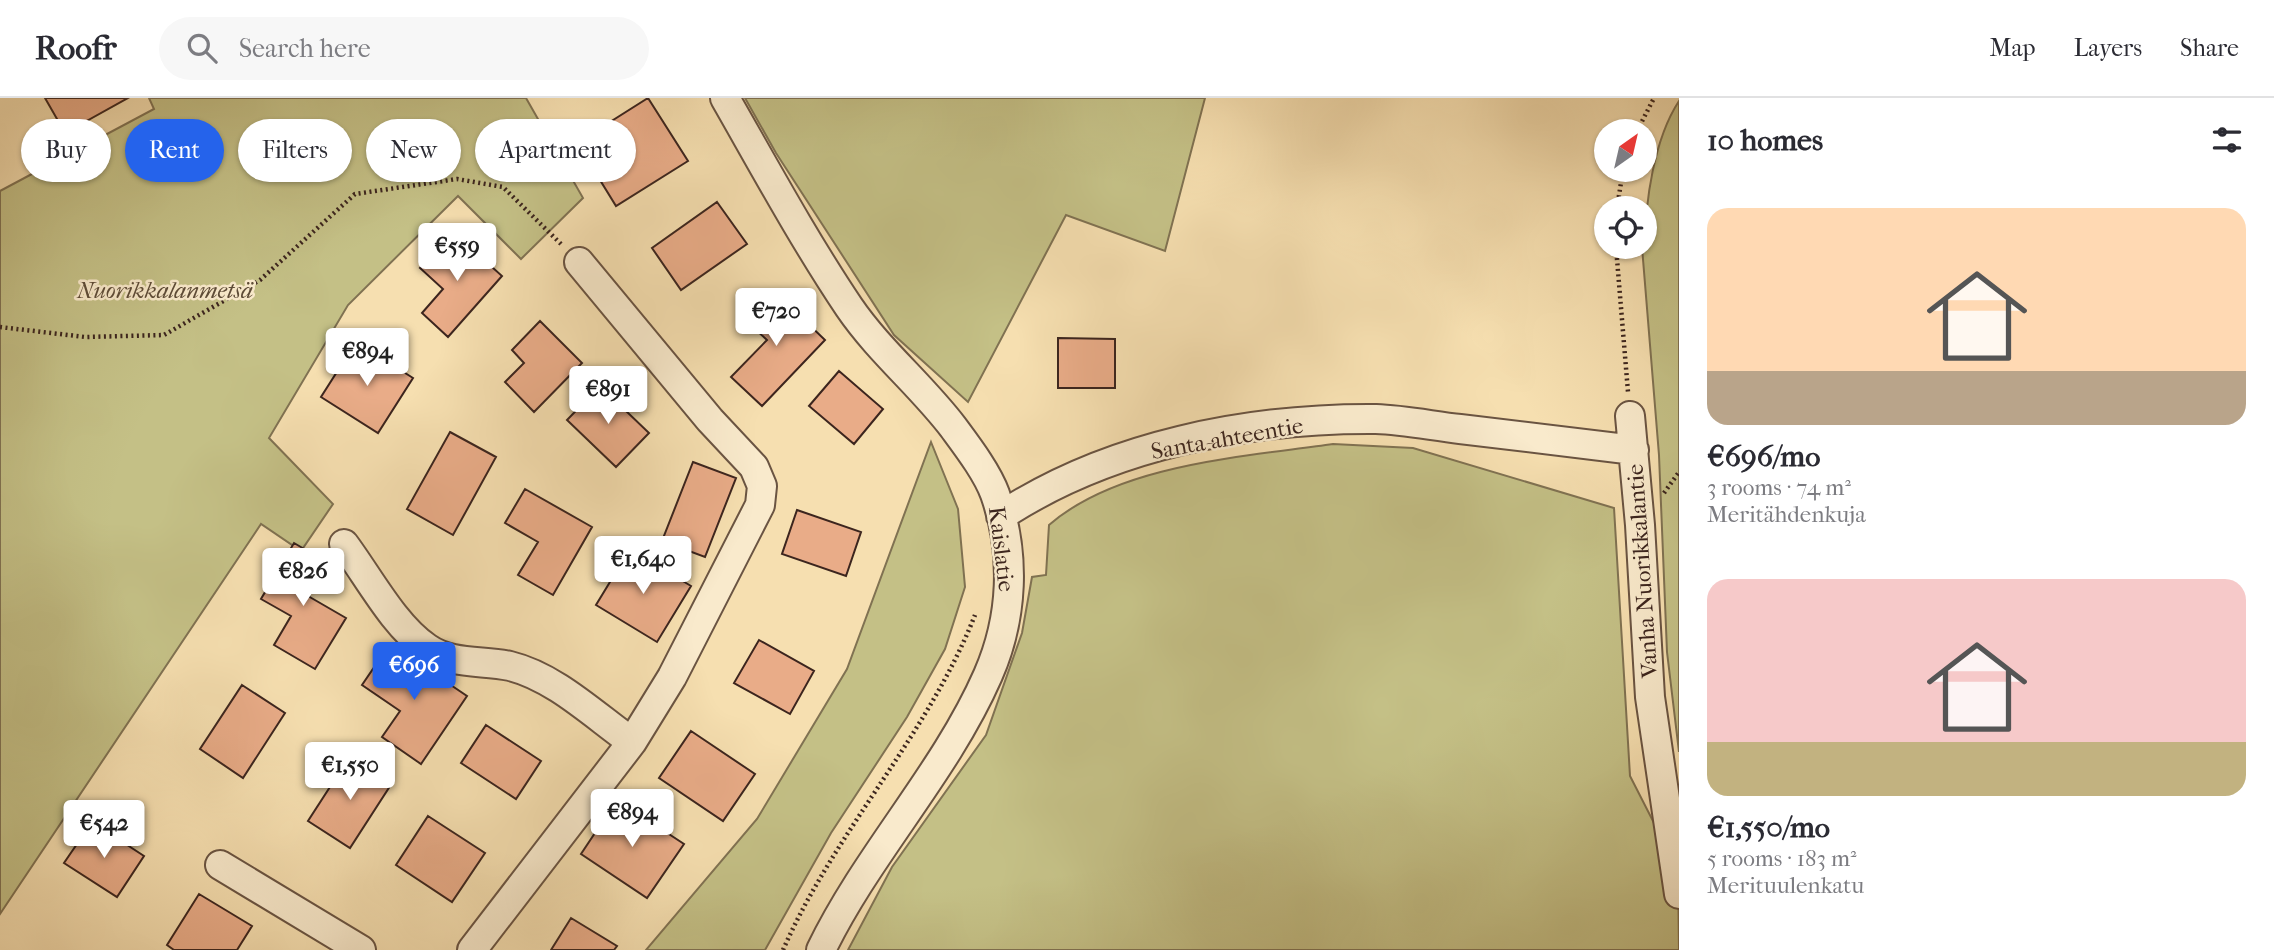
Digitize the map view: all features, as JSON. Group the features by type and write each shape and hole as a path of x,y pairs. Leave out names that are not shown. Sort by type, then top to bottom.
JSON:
{"street":[{"name":"Kaislatie","path":"725,98 851,310 953,427 995,492 1009,566 1009,607 1001,642 989,674 956,736 862,875 821,950"},
{"path":"472,950 632,742 672,677 760,505 762,486 754,467 710,420 579,262"},
{"name":"Vanha Nuorikkalantie","path":"1630,416 1650,696 1679,894"},
{"name":"Santa-ahteentie","path":"1001,516 1041,490 1104,464 1188,440 1280,423 1378,419 1634,450"},
{"path":"344,544 413,638 429,650 448,658 510,666 537,677 632,742"},
{"path":"220,864 361,950"}],"path":[{"path":"1643,119 1654,98"},
{"path":"0,327 85,337 164,335 260,279 355,194 457,179 503,187 579,262"},
{"path":"1617,259 1630,416"},
{"path":"783,950 866,801 911,738 943,685 961,652 976,614 977,601"}],"green space":[{"name":"Nuorikkalanmetsä","path":"149,98 526,98 538,119 475,119 475,182 574,182 583,198 521,259 458,196 348,305 269,438 333,504 301,551 261,524 0,914 0,191 21,180 21,182 111,182 111,132 125,124 125,182 224,182 224,119 135,119 154,109"},
{"path":"745,98 1205,98 1165,251 1066,215 968,402 894,335 776,153"},
{"path":"1679,101 1679,752 1667,652 1659,455 1643,259 1657,259 1657,196 1648,196 1651,182 1657,182 1657,152 1670,116"},
{"path":"931,442 958,509 965,587 945,649 907,717 831,833 765,950 646,950 757,819 847,669"},
{"path":"1333,444 1413,448 1614,508 1630,776 1678,870 1679,950 848,950 892,867 986,735 1022,633 1032,577 1046,575 1049,525 1110,488 1146,476 1222,459"}],"building":[{"path":"45,98 128,98 90,119 57,119"},
{"path":"648,98 688,161 616,206 601,182 636,182 636,119 615,119"},
{"path":"717,202 747,244 681,290 652,248"},
{"path":"452,231 502,276 448,337 422,313 443,289 420,268"},
{"path":"773,290 825,340 762,406 731,377 767,340 745,320"},
{"path":"540,321 582,363 534,412 505,382 524,363 512,350"},
{"path":"1058,338 1115,339 1115,388 1058,388"},
{"path":"356,342 413,378 378,433 321,397"},
{"path":"839,371 883,409 854,444 809,406"},
{"path":"600,386 649,433 616,467 567,420"},
{"path":"450,432 496,457 453,535 407,509"},
{"path":"693,462 736,478 705,557 662,541"},
{"path":"525,489 592,527 553,595 518,575 538,542 505,523"},
{"path":"797,510 861,532 846,576 782,554"},
{"path":"294,543 328,563 308,596 346,618 315,669 274,645 291,616 261,599"},
{"path":"630,549 691,586 657,642 596,605"},
{"path":"759,640 814,671 790,714 734,683"},
{"path":"390,644 467,696 421,764 382,737 400,711 362,685"},
{"path":"242,685 285,713 243,778 200,749"},
{"path":"486,725 541,761 516,799 461,763"},
{"path":"691,731 755,774 723,821 659,778"},
{"path":"350,756 392,783 350,848 308,821"},
{"path":"617,800 684,844 647,898 581,854"},
{"path":"428,816 485,853 452,902 396,865"},
{"path":"92,822 144,856 117,897 64,863"},
{"path":"199,894 252,926 237,950 174,950 167,945"},
{"path":"571,918 617,946 614,950 551,950"}]}
